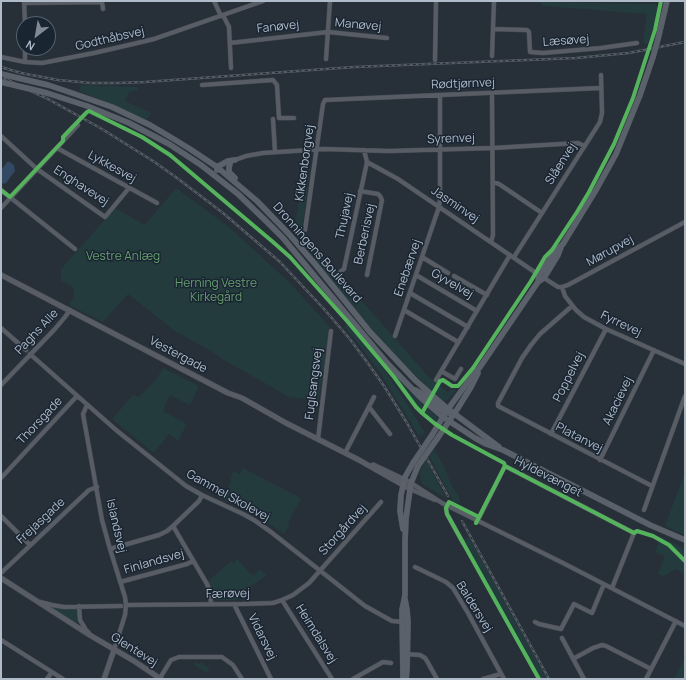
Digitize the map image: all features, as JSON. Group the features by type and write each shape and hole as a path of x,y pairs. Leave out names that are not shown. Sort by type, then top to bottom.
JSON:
{"main road":[{"path":"449,415 467,383 480,367 541,277 558,255 616,154 636,108 653,57 665,1"},
{"name":"Dronningens Boulevard","path":"1,74 48,85 89,98 132,116 190,148 243,189 271,216 303,250 370,332 470,435 486,444 503,450 650,525 685,540"},
{"name":"Dronningens Boulevard","path":"1,82 47,92 129,123 163,141 207,169 238,194 266,221 297,255 378,353 408,386 421,393 476,434 489,439 503,450"},
{"path":"186,155 194,157 212,169 218,169 232,162"},
{"path":"232,162 229,167 229,172 241,183 243,189"},
{"path":"218,169 219,174 258,208 266,221"},
{"path":"405,541 400,511 401,495 416,464 449,415 471,386 480,367"},
{"path":"404,679 407,670 405,654 405,622 402,610 405,595 407,485"},
{"name":"Dronningens Boulevard","path":"650,525 685,544"}],"street":[{"path":"214,1 229,27 231,68"},
{"name":"Godthåbsvej","path":"1,57 25,62 42,63 60,60 133,44 183,30 263,1"},
{"name":"Manøvej","path":"326,59 330,1"},
{"path":"435,60 436,1"},
{"path":"492,56 494,1"},
{"path":"25,16 24,2 102,2 103,9"},
{"name":"Læsøvej","path":"493,29 527,30 529,32 530,52 543,53 637,43"},
{"name":"Manøvej","path":"328,32 387,38"},
{"name":"Fanøvej","path":"230,42 328,32"},
{"path":"25,56 25,62"},
{"name":"Slåenvej","path":"512,256 542,214 600,122 601,75"},
{"path":"202,85 254,80 273,80 277,85 280,118 294,118"},
{"name":"Rødtjørnvej","path":"325,100 601,88"},
{"path":"491,242 493,235 492,93"},
{"name":"Enebærvej","path":"395,336 440,207 440,95"},
{"name":"Kikkenborgvej","path":"305,230 323,104 325,100"},
{"path":"272,118 275,152"},
{"path":"1,208 78,125"},
{"name":"Enghavevej","path":"1,136 37,169 105,217 129,188"},
{"name":"Syrenvej","path":"232,162 251,155 317,150 440,150 578,143 585,146"},
{"name":"Lykkesvej","path":"56,148 157,203"},
{"path":"364,150 367,162"},
{"name":"Jasminvej","path":"367,162 388,173 440,207 541,277"},
{"name":"Thujavej","path":"340,272 344,269 367,162"},
{"path":"493,182 499,184 542,214"},
{"path":"1,190 75,249"},
{"name":"Berberisvej","path":"360,191 378,194 382,200 367,275"},
{"name":"Mørupvej","path":"562,287 577,281 685,222"},
{"name":"Gyvelvej","path":"436,380 486,295 512,256"},
{"name":"Gyvelvej","path":"422,257 448,273"},
{"name":"Vestergade","path":"1,275 228,393 242,398 345,453 370,464 407,485"},
{"name":"Gyvelvej","path":"416,275 477,311"},
{"name":"Gyvelvej","path":"454,276 486,295"},
{"path":"541,277 558,287 562,287"},
{"name":"Fyrrevej","path":"562,287 565,296 572,306 584,317 606,329 685,364"},
{"path":"410,293 468,327"},
{"name":"Platanvej","path":"572,306 540,334 531,345 522,358 498,403 498,406 652,486"},
{"name":"Paghs Alle","path":"1,385 61,322 70,310"},
{"path":"404,310 458,342"},
{"path":"1,328 26,350"},
{"name":"Poppelvej","path":"551,434 606,329"},
{"name":"Fuglsangsvej","path":"318,439 331,331"},
{"name":"Akacievej","path":"600,460 654,350"},
{"name":"Gammel Skolevej","path":"30,354 116,430 186,486 254,520 365,606 392,621 405,622"},
{"path":"441,371 455,379 461,369"},
{"name":"Thorsgade","path":"1,478 77,396"},
{"path":"644,510 685,396"},
{"path":"345,453 374,397"},
{"name":"Islandsvej","path":"87,405 83,414 102,520 125,597 125,615 114,650"},
{"path":"370,407 390,434"},
{"name":"Hyldevænget","path":"478,520 505,466 634,533 612,588"},
{"path":"407,485 415,492 448,505 685,626"},
{"name":"Frejasgade","path":"1,573 89,490 97,487"},
{"path":"110,549 159,535 167,531 199,500 202,495"},
{"name":"Storgårdvej","path":"320,571 381,502"},
{"path":"448,505 446,508 447,514 463,543"},
{"path":"1,516 30,545"},
{"path":"173,526 207,584 210,592 211,604"},
{"name":"Finlandsvej","path":"120,582 187,564 193,561"},
{"name":"Baldersvej","path":"415,567 450,584 468,613 504,679"},
{"name":"Færøvej","path":"38,602 64,607 273,603 293,595 305,587 320,571"},
{"name":"Glentevej","path":"1,578 114,650 134,661 160,679"},
{"path":"535,622 560,629 574,604 592,613 604,584"},
{"name":"Heimdalsvej","path":"282,600 332,679"},
{"name":"Vidarsvej","path":"234,604 271,679"},
{"name":"Glentevej","path":"79,606 80,620 82,624 86,630 96,638"},
{"path":"646,679 676,621"},
{"path":"562,638 584,679"},
{"path":"1,640 63,679"},
{"path":"573,659 602,645 651,669"},
{"path":"104,679 114,650"},
{"path":"405,654 420,655 425,658 437,679"},
{"path":"160,679 171,660 179,657 222,657 234,665 242,679"},
{"path":"353,679 383,662 391,663"},
{"path":"47,679 52,672"},
{"path":"483,679 501,674"}],"green space":[{"path":"540,2 654,4 658,7 655,24 647,44 643,43 647,14 543,6"},
{"path":"81,85 137,87 138,90 129,92 125,101 151,113 147,120 79,91"},
{"path":"307,168 310,170 302,230 345,282 429,377 447,392 455,389 447,401 443,400 420,380 386,346 294,235 293,232"},
{"name":"Herning Vestre Kirkegård","path":"176,188 229,227 289,282 330,327 318,401 289,397 176,332 128,294 103,322 69,305 73,299 74,288 61,281 61,269 115,208 145,225"},
{"path":"347,324 384,369 425,434 419,436 381,374 344,326"},
{"path":"163,368 199,386 190,405 170,395 163,411 187,424 178,441 169,434 154,453 112,419 133,395 139,397 155,381"},
{"path":"389,370 436,416 437,418 435,422 425,414 424,412 426,408 423,406 421,410 418,407"},
{"path":"434,449 460,499 459,503 454,503 429,456"},
{"path":"426,460 446,498 422,484 419,473"},
{"path":"243,468 301,498 284,534 253,513 225,500 233,471 240,474"},
{"path":"685,472 685,535 665,526"},
{"path":"469,537 547,679 540,679 463,540"},
{"path":"661,537 685,549 685,574 675,569 663,576 658,574 665,556 655,552"},
{"path":"237,559 254,576 259,569 267,575 237,595 238,600 213,600 208,581 231,561 234,563"},
{"path":"75,608 77,611 77,624 51,609"},
{"path":"685,658 685,679 674,679"},
{"path":"196,662 199,664 201,662 210,669 207,673 194,665"}],"water":[{"path":"7,162 14,165 15,171 4,184 1,182 1,170"}],"railway":[{"path":"1,67 21,73 58,80 91,83 118,83 354,67 576,58 629,53 685,42"},
{"path":"1,77 48,99 102,129 153,161 223,213 280,262 324,309 367,362 407,423 448,496"},
{"path":"462,521 549,679"}],"cycle path":[{"path":"422,413 440,381 443,380 452,386 458,386 473,368 589,192 614,144 633,98 655,30 661,1"},
{"path":"1,190 10,197 63,141 63,137 89,111 142,137 170,155 290,257 347,321 394,377 416,407 434,423 452,435 504,463 505,466 634,533 637,531 653,536 669,545 685,561"},
{"path":"476,523 505,466"},
{"path":"479,517 449,502 446,508 447,514 539,679"}],"park label":[{"name":"Vestre Anlæg","path":"123,257"}]}
